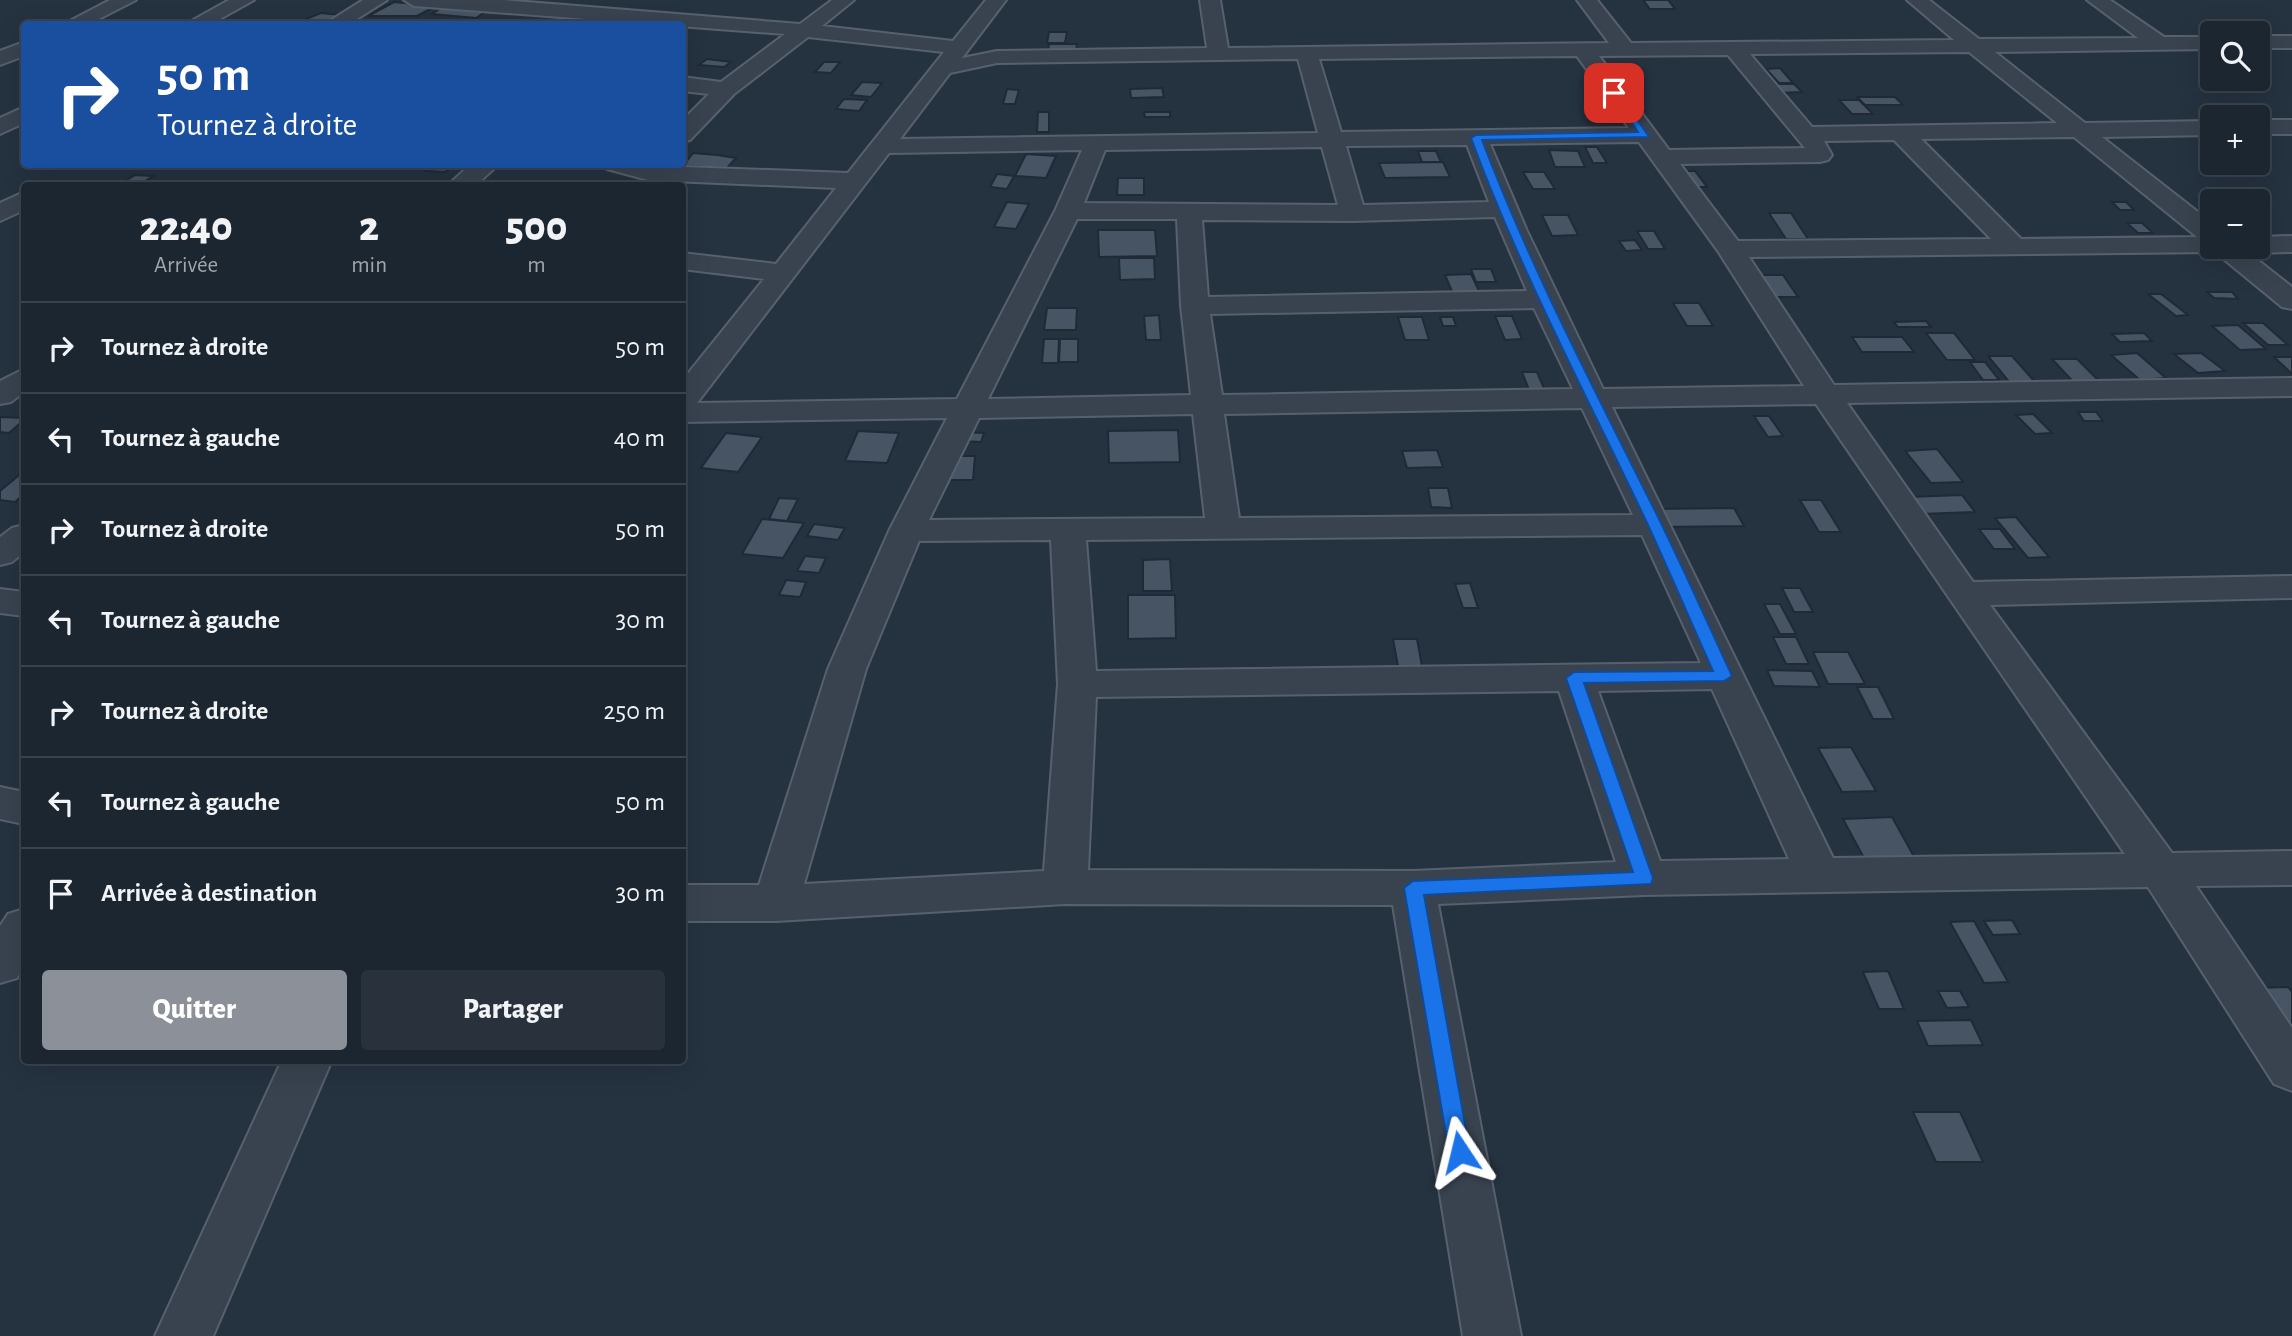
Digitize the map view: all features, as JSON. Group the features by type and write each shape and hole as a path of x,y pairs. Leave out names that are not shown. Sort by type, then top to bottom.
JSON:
{"street":[{"path":"80,21 126,0"},
{"path":"201,21 244,0"},
{"path":"340,21 377,0"},
{"path":"414,0 514,3 809,28 998,57 2200,43"},
{"path":"686,131 726,89 844,0"},
{"path":"686,397 996,0"},
{"path":"1210,0 1219,55"},
{"path":"1587,0 1625,50"},
{"path":"1917,0 2200,226"},
{"path":"2097,0 2159,43"},
{"path":"486,21 514,3"},
{"path":"2270,42 2292,42"},
{"path":"883,146 1476,138 1820,155 1820,151 1734,49"},
{"path":"0,61 21,50"},
{"path":"1584,51 1730,249 1825,394 1963,594 2162,872 2292,1069"},
{"path":"956,52 977,52 998,57"},
{"path":"1307,54 1353,213"},
{"path":"0,61 21,67"},
{"path":"686,84 726,89"},
{"path":"0,127 21,116"},
{"path":"2270,127 2292,127"},
{"path":"1806,134 2200,128"},
{"path":"1900,132 2015,247"},
{"path":"1476,138 1503,209 1544,299 1655,525 1820,877"},
{"path":"776,903 847,669 906,531 1068,211 1096,144"},
{"path":"463,182 482,168"},
{"path":"652,169 856,181"},
{"path":"0,213 21,190"},
{"path":"1068,211 1353,213 1503,209"},
{"path":"1189,212 1195,306 1210,404 1223,527"},
{"path":"2270,245 2292,244"},
{"path":"1730,249 2200,245"},
{"path":"2240,259 2292,301"},
{"path":"686,261 784,273"},
{"path":"1195,306 1544,299"},
{"path":"0,372 21,369"},
{"path":"0,395 21,380"},
{"path":"686,414 965,411 1592,396 2292,387"},
{"path":"906,531 1655,525"},
{"path":"1065,887 1077,684 1068,528"},
{"path":"0,554 21,537"},
{"path":"1963,594 2292,587"},
{"path":"0,601 21,604"},
{"path":"1077,684 1724,676"},
{"path":"1574,678 1644,878"},
{"path":"0,803 21,807"},
{"path":"686,903 776,903 1065,887 1413,888 1644,878 2292,868"},
{"path":"1413,888 1492,1336"},
{"path":"0,964 21,932"},
{"path":"184,1336 305,1064"}],"building":[{"path":"1643,0 1668,0 1675,9 1650,9"},
{"path":"394,2 436,6 417,16 368,16"},
{"path":"441,8 485,12 476,18 432,14"},
{"path":"321,13 342,15 331,21 301,21"},
{"path":"1049,32 1067,32 1065,43 1047,43"},
{"path":"1049,44 1077,44 1076,51 1048,50"},
{"path":"707,59 731,62 724,67 699,65"},
{"path":"824,62 840,62 831,73 815,72"},
{"path":"1780,68 1793,83 1779,83 1766,69"},
{"path":"862,82 882,83 871,97 851,95"},
{"path":"1768,84 1794,84 1802,92 1775,93"},
{"path":"1162,88 1164,97 1131,98 1130,89"},
{"path":"1007,89 1019,90 1015,104 1003,104"},
{"path":"1857,97 1895,97 1903,105 1865,105"},
{"path":"844,99 867,100 859,111 836,109"},
{"path":"1839,100 1859,100 1873,114 1852,114"},
{"path":"1038,112 1049,112 1049,132 1037,132"},
{"path":"1144,112 1170,112 1170,117 1145,117"},
{"path":"1585,147 1597,147 1607,163 1593,163"},
{"path":"1549,150 1578,151 1585,167 1555,167"},
{"path":"1418,151 1436,151 1441,162 1422,162"},
{"path":"693,153 736,158 727,168 686,166"},
{"path":"1026,154 1056,156 1046,178 1015,176"},
{"path":"1443,162 1450,177 1385,178 1379,163"},
{"path":"429,168 450,168 445,172 426,171"},
{"path":"1677,171 1695,171 1707,187 1688,187"},
{"path":"1523,172 1544,172 1555,189 1533,189"},
{"path":"997,174 1014,176 1007,189 990,187"},
{"path":"135,175 153,176 143,182 124,182"},
{"path":"1118,178 1144,178 1144,195 1117,195"},
{"path":"1007,202 1029,204 1016,229 994,227"},
{"path":"2112,202 2126,202 2134,210 2120,210"},
{"path":"1769,213 1791,213 1808,239 1786,239"},
{"path":"1542,215 1568,215 1578,235 1552,236"},
{"path":"2127,223 2142,223 2153,233 2138,233"},
{"path":"1098,230 1155,230 1157,256 1099,257"},
{"path":"1637,231 1654,231 1665,249 1648,249"},
{"path":"1635,240 1642,250 1626,251 1619,241"},
{"path":"1119,258 1154,258 1155,279 1120,280"},
{"path":"1471,269 1491,269 1496,282 1476,282"},
{"path":"1471,274 1481,295 1454,296 1445,275"},
{"path":"1751,275 1783,275 1798,297 1766,297"},
{"path":"2207,292 2232,292 2238,299 2214,298"},
{"path":"2148,294 2161,294 2188,315 2176,316"},
{"path":"1673,303 1699,303 1713,326 1687,326"},
{"path":"1047,308 1077,308 1076,330 1044,330"},
{"path":"1159,315 1161,340 1146,340 1144,316"},
{"path":"1495,316 1512,316 1522,339 1505,340"},
{"path":"1398,317 1422,317 1429,340 1405,340"},
{"path":"1440,317 1453,317 1456,326 1443,326"},
{"path":"1926,321 1931,327 1898,327 1894,322"},
{"path":"2243,323 2263,323 2288,345 2268,345"},
{"path":"2238,325 2266,349 2240,350 2212,326"},
{"path":"1926,333 1954,333 1975,360 1947,360"},
{"path":"2144,333 2152,341 2120,342 2112,334"},
{"path":"1852,337 1902,337 1914,352 1862,352"},
{"path":"1044,339 1059,339 1058,363 1042,363"},
{"path":"1060,339 1078,339 1078,362 1059,362"},
{"path":"2137,353 2166,378 2140,380 2111,355"},
{"path":"2201,353 2225,371 2198,373 2174,354"},
{"path":"1988,356 2012,356 2035,382 2010,383"},
{"path":"2274,357 2292,357 2292,374"},
{"path":"2052,359 2077,359 2104,386 2078,387"},
{"path":"1970,362 1985,362 1999,380 1983,380"},
{"path":"1522,372 1537,372 1547,395 1531,395"},
{"path":"2078,412 2096,412 2103,421 2084,421"},
{"path":"2033,414 2052,433 2035,434 2016,415"},
{"path":"1754,416 1769,416 1783,436 1768,437"},
{"path":"0,417 21,418 21,423 9,433 0,432"},
{"path":"1178,430 1180,462 1109,463 1108,431"},
{"path":"858,431 899,433 887,463 845,461"},
{"path":"961,432 984,433 981,442 959,441"},
{"path":"726,433 762,437 738,472 701,468"},
{"path":"1937,449 1963,482 1931,483 1905,451"},
{"path":"1437,450 1443,467 1407,468 1402,451"},
{"path":"946,456 975,456 973,480 944,480"},
{"path":"21,474 21,497 15,502 0,500 0,491"},
{"path":"1428,488 1448,488 1452,508 1431,507"},
{"path":"1962,495 1975,512 1920,514 1908,497"},
{"path":"779,498 798,499 787,521 769,519"},
{"path":"1800,500 1821,500 1841,532 1819,532"},
{"path":"1734,508 1744,526 1658,527 1650,509"},
{"path":"2016,517 2049,557 2028,558 1995,518"},
{"path":"762,519 804,523 783,558 742,554"},
{"path":"814,524 845,528 838,540 807,536"},
{"path":"1979,529 2000,529 2015,549 1994,549"},
{"path":"805,556 826,558 819,573 797,571"},
{"path":"1170,559 1172,591 1143,591 1143,560"},
{"path":"786,580 806,582 800,597 779,595"},
{"path":"1470,583 1478,608 1463,608 1455,584"},
{"path":"1782,588 1800,588 1813,612 1794,612"},
{"path":"1128,595 1175,595 1176,638 1128,639"},
{"path":"1764,604 1780,604 1796,634 1780,634"},
{"path":"1773,637 1796,637 1809,664 1786,664"},
{"path":"1393,639 1417,639 1424,677 1400,677"},
{"path":"1813,652 1848,652 1865,684 1828,684"},
{"path":"1767,670 1812,671 1820,687 1774,686"},
{"path":"1857,687 1878,687 1894,719 1873,719"},
{"path":"1851,747 1876,791 1842,792 1818,748"},
{"path":"1892,817 1922,871 1872,873 1843,819"},
{"path":"2012,920 2020,934 1993,935 1984,921"},
{"path":"1974,921 2008,982 1984,983 1950,922"},
{"path":"1888,971 1904,1009 1879,1009 1863,972"},
{"path":"2288,987 2292,992 2292,1039 2256,988"},
{"path":"1938,991 1960,991 1969,1007 1947,1008"},
{"path":"1971,1020 1983,1045 1928,1046 1917,1021"},
{"path":"1913,1112 1960,1112 1983,1162 1936,1162"}],"route":[{"path":"1460,1152 1413,888 1644,878 1574,678 1724,676 1655,525 1544,299 1503,209 1476,138 1645,135 1614,93"}]}
